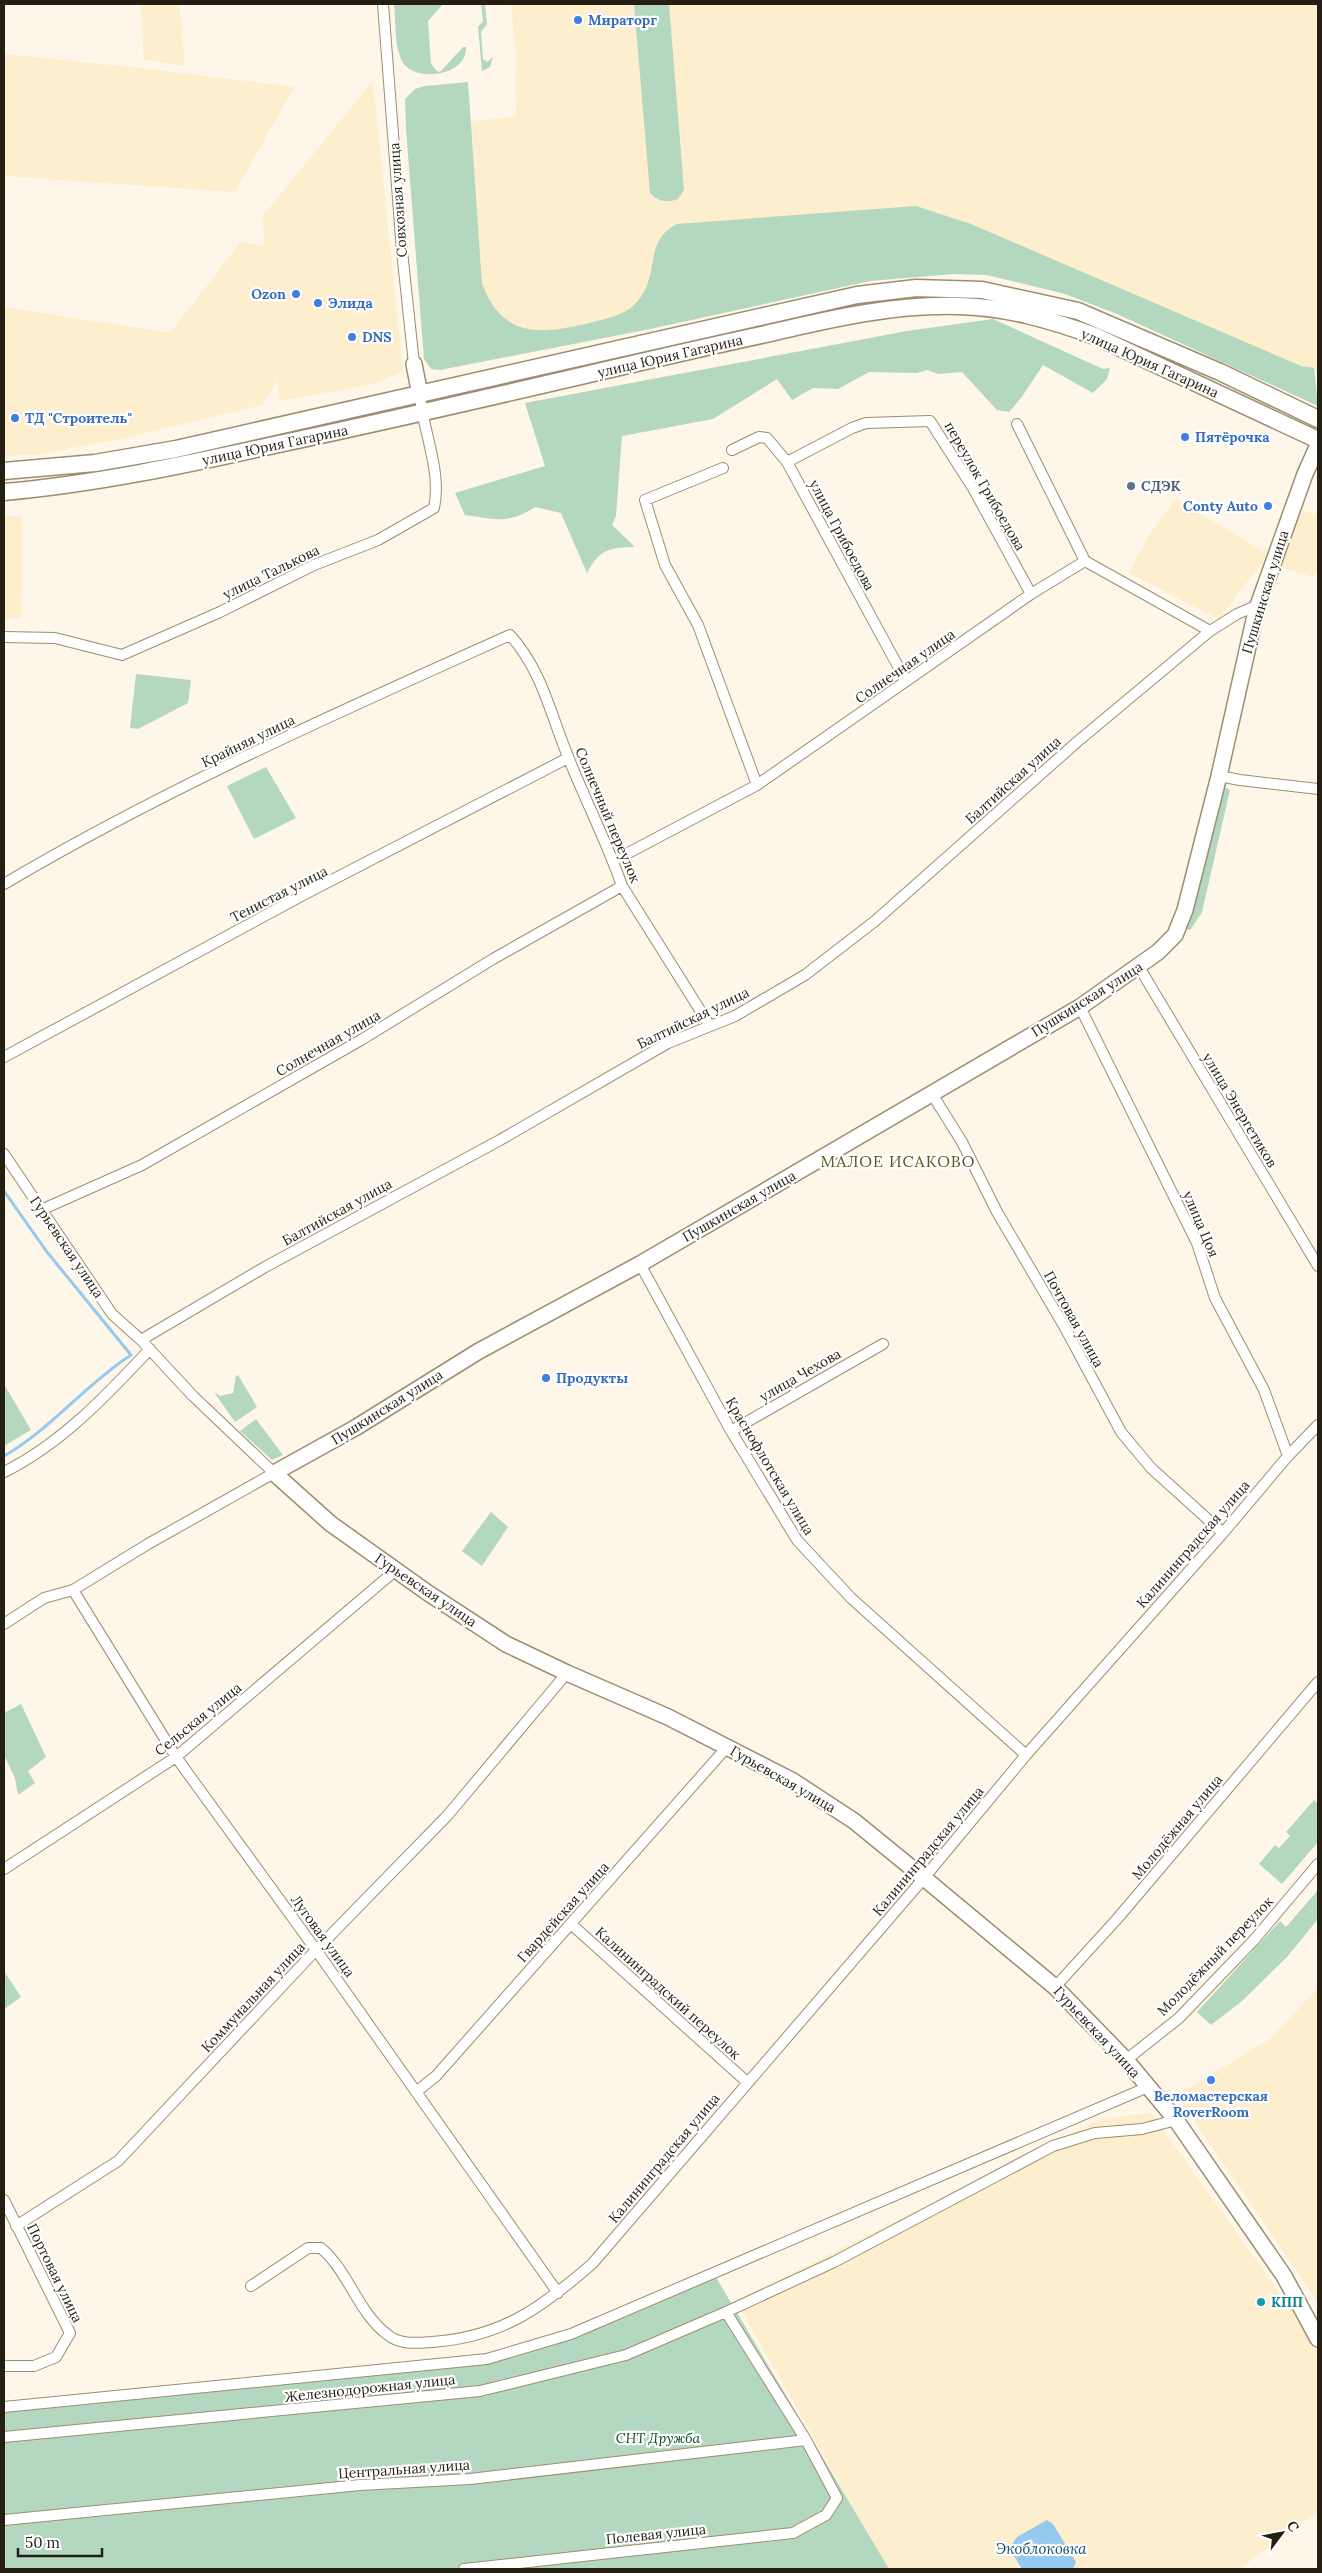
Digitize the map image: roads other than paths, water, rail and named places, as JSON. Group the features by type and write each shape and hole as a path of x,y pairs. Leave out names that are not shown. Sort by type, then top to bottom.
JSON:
{"main road":[{"name":"улица Юрия Гагарина","path":"4,471 95,463 176,449 857,294 916,288 957,288 1014,295 1078,311 1220,372 1318,418"},
{"name":"улица Юрия Гагарина","path":"4,492 127,476 421,413 855,314 920,306 962,306 1039,318 1095,336 1318,440"}],"street":[{"name":"Совхозная улица","path":"383,4 402,251 414,364 420,395"},
{"name":"улица Талькова","path":"4,637 55,638 122,655 220,612 314,565 378,540 434,508 437,494 434,470 421,413 420,395"},
{"name":"переулок Грибоедова","path":"787,462 852,428 866,423 930,421 973,488 1031,594"},
{"path":"1017,424 1085,561 1210,631"},
{"name":"улица Грибоедова","path":"732,450 759,437 767,438 787,462 906,681"},
{"name":"Пушкинская улица","path":"4,1624 44,1598 73,1590 148,1544 355,1428 480,1351 640,1264 1080,1007 1139,967 1175,935 1185,910 1220,776 1249,638 1258,605 1305,474 1318,445"},
{"path":"723,468 645,500 665,565 698,625 756,785"},
{"name":"Солнечная улица","path":"613,860 756,785 1031,594 1085,561"},
{"name":"Балтийская улица","path":"138,1338 500,1140 668,1044 735,1016 805,975 875,921 1077,742 1210,631 1237,614 1258,605"},
{"name":"Солнечный переулок","path":"510,635 526,652 545,693 568,758 613,860 622,886 710,1026"},
{"name":"Крайняя улица","path":"4,884 141,810 289,736 510,635"},
{"name":"Тенистая улица","path":"4,1057 303,895 568,758"},
{"path":"1220,776 1318,789"},
{"name":"Солнечная улица","path":"41,1210 142,1165 361,1040 493,959 622,886"},
{"name":"улица Энергетиков","path":"1139,967 1318,1266"},
{"name":"улица Цоя","path":"1080,1007 1197,1243 1215,1298 1264,1390 1288,1456"},
{"name":"Почтовая улица","path":"932,1094 962,1142 997,1212 1064,1326 1121,1432 1151,1468 1223,1534"},
{"name":"Гурьевская улица","path":"4,1154 112,1314 150,1349 193,1396 331,1524 506,1644 668,1717 792,1781 854,1821 1055,1987 1126,2060 1176,2120 1284,2276 1318,2339"},
{"name":"Краснофлотская улица","path":"640,1264 731,1431 797,1540 851,1598 1026,1755"},
{"name":"улица Чехова","path":"731,1431 883,1344"},
{"path":"4,1472 30,1460 66,1432 150,1349"},
{"name":"Калининградская улица","path":"251,2286 308,2248 321,2248 332,2258 367,2314 388,2336 410,2343 447,2341 504,2326 530,2314 558,2293 592,2264 924,1878 1026,1755 1223,1534 1288,1456 1318,1425"},
{"name":"Сельская улица","path":"4,1869 176,1757 396,1570"},
{"name":"Луговая улица","path":"73,1590 176,1757 316,1950 558,2293"},
{"name":"Коммунальная улица","path":"16,2226 118,2161 316,1950 447,1816 567,1673"},
{"name":"Молодёжная улица","path":"1055,1987 1117,1919 1318,1682"},
{"name":"Гвардейская улица","path":"416,2092 436,2076 727,1746"},
{"name":"Молодёжный переулок","path":"1126,2060 1179,2018 1254,1940 1318,1864"},
{"name":"Калининградский переулок","path":"571,1924 747,2082"},
{"path":"4,2407 487,2359 571,2334 1148,2087"},
{"name":"Железнодорожная улица","path":"4,2437 480,2391 626,2355 726,2312 834,2262 1053,2146 1094,2133 1142,2129 1176,2120"},
{"name":"Портовая улица","path":"4,2200 70,2333 56,2357 34,2366 4,2366"},
{"path":"726,2312 806,2440"},
{"name":"Полевая улица","path":"464,2569 793,2533 826,2515 838,2498 806,2440"},
{"name":"Центральная улица","path":"4,2520 350,2486 470,2479 806,2440"}],"water":[{"name":"Экоблоковка","path":"1047,2520 1053,2524 1076,2562 1073,2569 1022,2569 1009,2548 1017,2537"}],"waterway":[{"path":"4,1191 47,1252 131,1355 99,1379 37,1433 4,1456"}],"place":[{"name":"Мираторг","path":"578,20"},
{"name":"Ozon","path":"296,294"},
{"name":"Элида","path":"318,303"},
{"name":"DNS","path":"352,337"},
{"name":"ТД \"Строитель\"","path":"15,418"},
{"name":"Пятёрочка","path":"1185,437"},
{"name":"СДЭК","path":"1131,486"},
{"name":"Conty Auto","path":"1268,506"},
{"name":"Продукты","path":"546,1378"},
{"name":"Веломастерская RoverRoom","path":"1211,2080"},
{"name":"КПП","path":"1261,2302"}],"district":[{"name":"МАЛОЕ ИСАКОВО","path":"898,1161"}],"park label":[{"name":"СНТ Дружба","path":"658,2438"}]}
